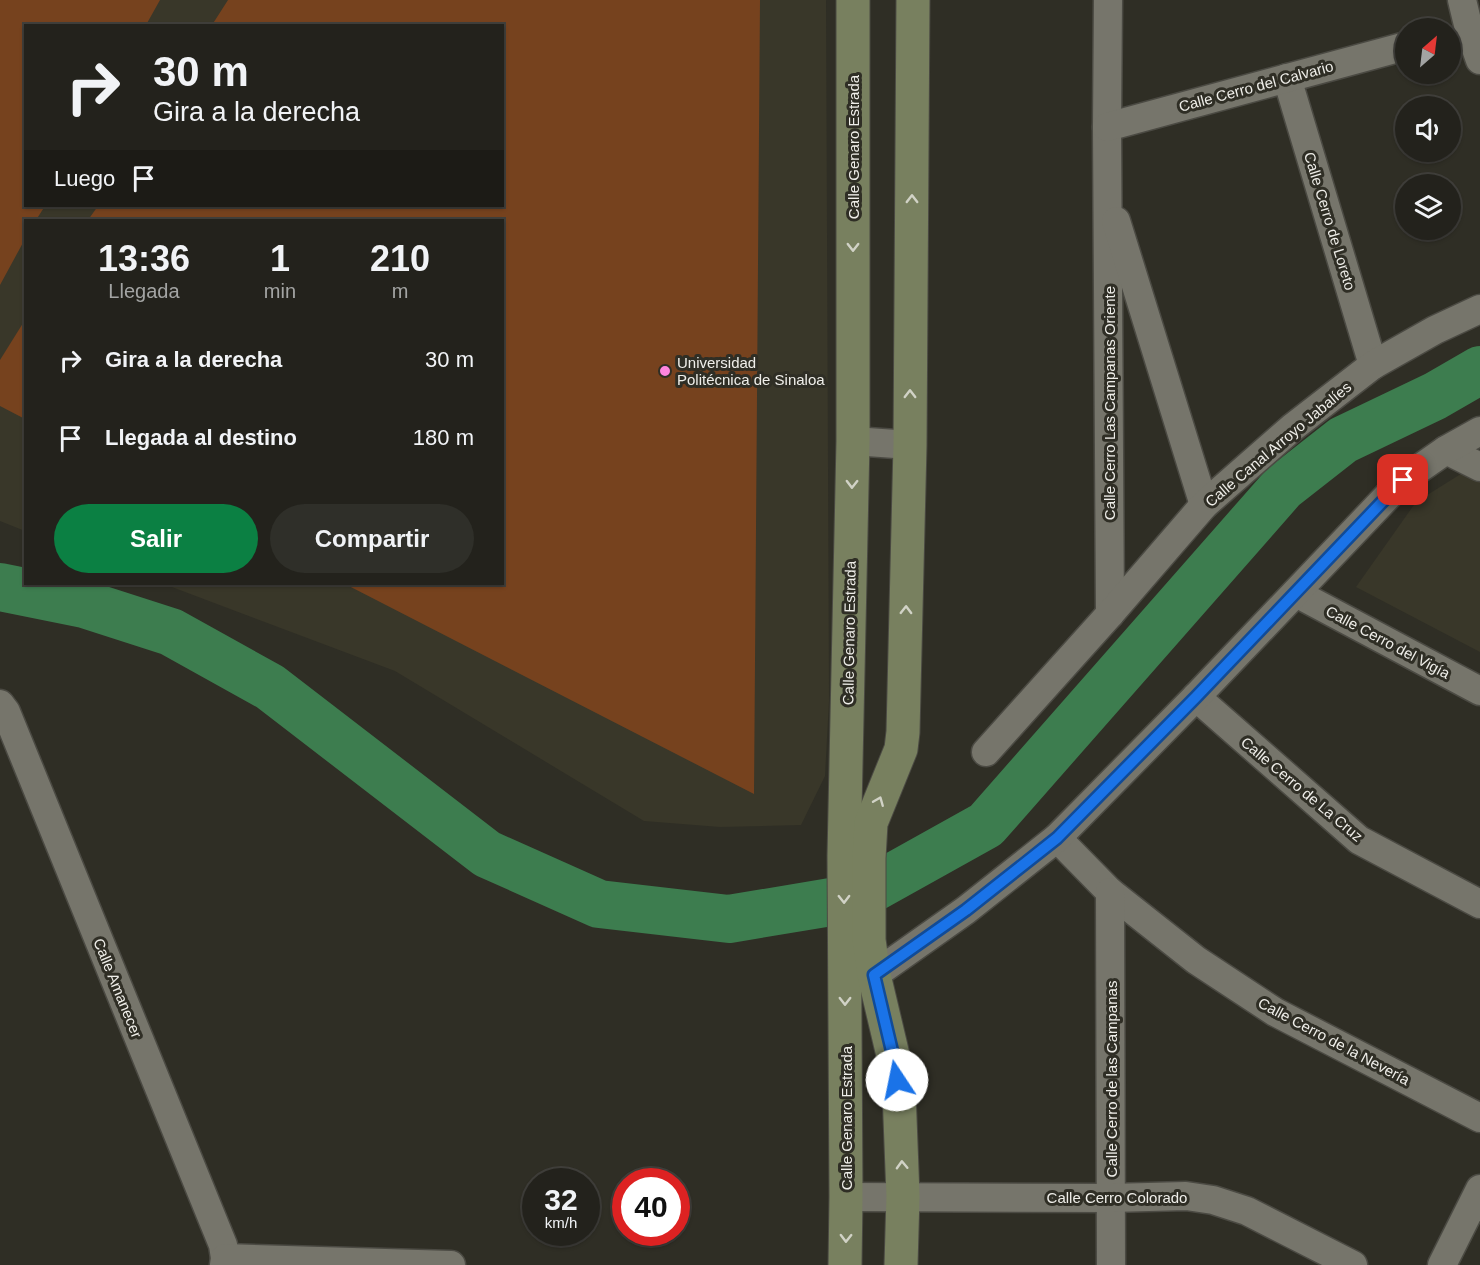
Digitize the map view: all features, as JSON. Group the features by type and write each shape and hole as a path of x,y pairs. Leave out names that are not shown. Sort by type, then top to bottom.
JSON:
{"street":[{"name":"Calle Genaro Estrada","path":"845,1265 856,941 853,0"},
{"name":"Calle Genaro Estrada","path":"856,857 903,740 910,445 913,0"},
{"name":"Calle Cerro Las Campanas Oriente","path":"1108,0 1110,614"},
{"path":"1462,0 1466,29 1480,60"},
{"name":"Calle Cerro del Calvario","path":"1107,127 1395,49"},
{"name":"Calle Cerro de Loreto","path":"1287,78 1373,365"},
{"name":"Calle Cerro Las Campanas Oriente","path":"1107,192 1204,505"},
{"name":"Calle Canal Arroyo Jabalíes","path":"987,752 1204,505 1293,426 1373,365 1435,330 1480,309"},
{"path":"874,975 966,910 1057,838 1196,697 1403,480 1446,450 1480,431"},
{"path":"853,441 910,445"},
{"path":"1446,450 1480,467"},
{"name":"Calle Cerro del Vigía","path":"1296,593 1480,691"},
{"name":"Calle Cerro de La Cruz","path":"1196,697 1359,840 1480,904"},
{"name":"Calle Amanecer","path":"3,708 223,1245 225,1261"},
{"name":"Calle Cerro de la Nevería","path":"1057,838 1110,892 1196,960 1275,1012 1480,1118"},
{"name":"Calle Cerro de las Campanas","path":"1110,892 1111,1265"},
{"path":"856,941 874,975 896,1068 903,1196 901,1265"},
{"path":"1442,1265 1480,1189"},
{"name":"Calle Cerro Colorado","path":"846,1197 1186,1196 1213,1200 1247,1211 1353,1265"},
{"path":"225,1261 451,1265"}],"shaded area":[{"name":"Universidad Politécnica de Sinaloa","path":"0,0 826,0 829,701 825,776 801,825 720,827 644,821 395,671 167,585 504,585 504,219 24,219 24,531 0,521"},
{"path":"0,0 160,0 147,24 24,24 24,207 44,207 37,219 24,219 24,241 0,285"},
{"name":"Universidad Politécnica de Sinaloa","path":"228,0 760,0 754,794 347,585 504,585 504,219 89,219 97,207 504,207 504,24 213,24"},
{"path":"24,322 24,418 0,406 0,360"},
{"path":"1464,472 1480,480 1480,652 1356,587 1416,502"}],"waterway":[{"path":"0,587 84,604 171,632 270,687 487,854 599,904 729,919 855,898 986,825 1283,487 1343,440 1435,396 1480,370"}],"place":[{"name":"Universidad Politécnica de Sinaloa","path":"665,371"}],"route":[{"path":"897,1080 874,975 966,910 1057,838 1196,697 1403,480"}]}
